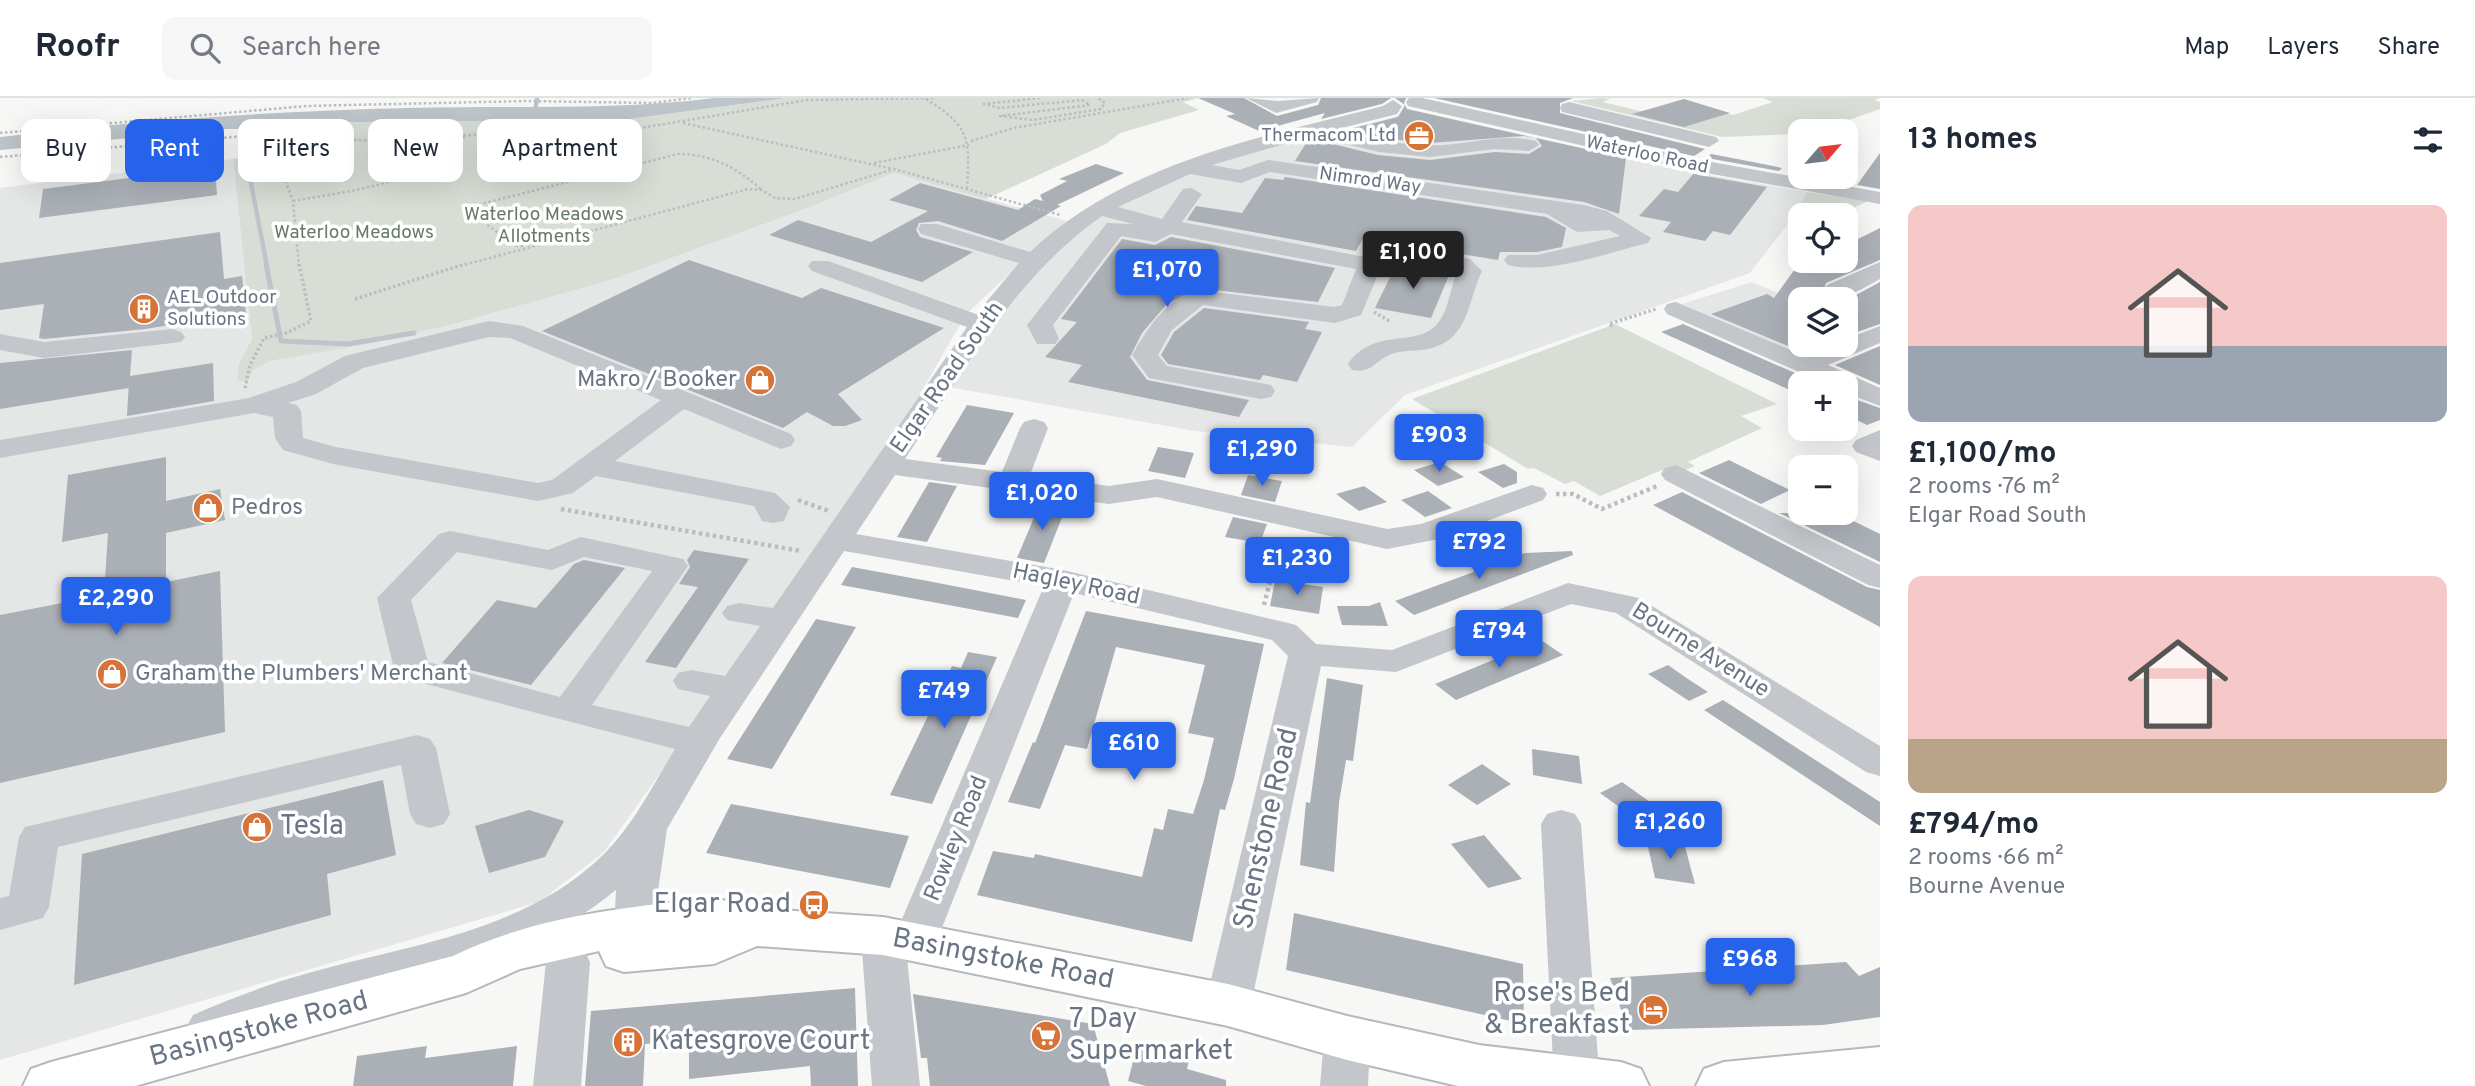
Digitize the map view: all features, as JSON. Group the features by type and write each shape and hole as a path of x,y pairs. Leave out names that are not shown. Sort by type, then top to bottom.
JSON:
{"main road":[{"name":"Basingstoke Road","path":"51,1086 466,973 506,953 635,938 714,944 752,927 899,940 1228,1005 1345,1062 1479,1068 1599,1084"},
{"name":"Basingstoke Road","path":"466,973 507,974 568,962 635,938"},
{"path":"1739,1086 1880,1070"}],"street":[{"path":"1255,98 1276,107 1310,98"},
{"path":"1322,98 1370,115"},
{"name":"Elgar Road South","path":"153,1059 213,1025 274,999 429,959 545,919 615,868 648,830 698,742 982,324 1037,261 1090,214 1139,188 1235,151 1413,102"},
{"name":"Waterloo Road","path":"1413,102 1585,142 1880,198"},
{"path":"1569,108 1709,141"},
{"path":"1585,142 1611,118"},
{"path":"1315,130 1345,141 1442,151 1504,140 1778,197"},
{"name":"Nimrod Way","path":"1189,168 1241,177 1268,166 1553,208 1608,220 1640,238 1537,262 1516,260"},
{"path":"1046,339 1040,325 1115,228 1155,236 1168,226 1191,194"},
{"path":"1090,214 1370,264"},
{"path":"929,229 1037,261"},
{"path":"1261,391 1158,372 1145,355 1162,326 1178,310 1199,297 1335,315 1352,310 1370,264 1384,251 1462,264 1470,271 1454,317 1440,335 1427,341 1381,348 1370,353 1361,365"},
{"path":"820,267 982,324"},
{"path":"1846,287 1880,269"},
{"path":"1671,307 1880,398"},
{"path":"0,449 249,402 306,388 354,362 501,328 781,440"},
{"path":"1806,365 1880,334"},
{"path":"0,342 44,351 172,337"},
{"path":"249,402 287,411 289,438 293,444 357,460 538,492 562,487 681,398"},
{"path":"1013,482 1034,428"},
{"path":"1880,439 1866,446 1880,452"},
{"path":"602,458 744,472"},
{"path":"602,458 764,499 773,509"},
{"path":"887,465 1109,495 1157,488 1306,521 1387,546 1532,494"},
{"path":"1679,475 1880,578"},
{"name":"Hagley Road","path":"843,530 1284,632 1306,654"},
{"path":"569,712 671,566 581,547 552,561 450,541 394,598 411,669 569,712 698,742"},
{"name":"Rowley Road","path":"899,940 1063,580"},
{"name":"Bourne Avenue","path":"1306,654 1395,661 1568,593 1627,605 1880,763"},
{"path":"739,613 782,619"},
{"name":"Shenstone Road","path":"1228,1005 1306,654"},
{"path":"691,681 734,689"},
{"path":"0,914 28,907 39,836 417,748 430,814"},
{"path":"1561,824 1599,1084"},
{"name":"Elgar Road South","path":"635,938 648,830"},
{"path":"896,1086 899,940"},
{"path":"556,1086 568,962"}],"path":[{"path":"0,133 306,106 571,99 652,103 692,98"},
{"path":"354,140 387,142 518,131 629,130 807,100 936,98"},
{"path":"1040,98 984,104 999,108 1082,100 1090,104 1000,116 1007,120 1024,120 1101,109 1105,103 1098,98"},
{"path":"872,163 970,143 1014,128 1188,98"},
{"path":"926,99 958,121 970,143 967,188"},
{"path":"681,123 872,163 967,188 1090,214"},
{"path":"293,201 377,184 436,165 464,135"},
{"path":"541,245 517,246 476,217 477,205 678,154 695,153 724,163 775,198 795,199 894,169"},
{"path":"0,157 21,155"},
{"path":"249,402 250,365 264,338 286,333 311,321 295,245 293,201 286,182"},
{"path":"355,299 507,251 541,245 748,189 762,190"},
{"path":"1612,326 1609,324 1671,307"},
{"path":"1532,494 1573,494 1602,509 1679,475"},
{"path":"773,509 800,501 843,530"},
{"path":"1258,626 1278,550 1300,554 1306,521"}],"shaded area":[{"path":"714,98 787,98 629,119 368,119 368,122 354,122 354,119 238,119 238,129 224,129 224,119 191,119 357,109 561,107"},
{"path":"1413,111 1674,169 1807,192 1801,203 1788,203 1788,224 1750,273 1405,395 1352,447 1195,431 949,387 1053,245 1182,168 1305,137 1372,124"},
{"path":"125,124 125,138 111,140 111,125"},
{"path":"21,135 21,148 0,150 0,137"},
{"path":"233,159 252,339 239,366 238,381 270,361 363,345 617,278 813,206 894,173 1067,221 966,314 880,464 604,852 539,902 0,1060 0,188 48,182 111,182 111,174 125,172 125,182 224,182 224,160"},
{"path":"1752,282 1788,297 1788,351 1682,304"}],"green space":[{"name":"Waterloo Meadows","path":"787,98 1199,98 1183,102 1199,110 1120,133 1106,144 986,199 894,173 813,206 617,278 457,323 363,345 270,361 253,371 248,380 238,381 238,366 252,339 233,159 238,158 238,182 354,182 354,123 368,122 368,182 463,182 463,120 477,120 477,182 642,182 642,119 629,119"},
{"path":"1763,98 1880,98 1874,100 1880,102 1880,109 1851,119 1788,119 1788,134 1722,137 1571,101 1610,99 1603,102 1676,120 1714,109 1733,115 1773,102"},
{"path":"1807,192 1868,201 1858,206 1858,203 1801,203"},
{"path":"1615,324 1777,404 1741,416 1762,428 1688,462 1695,466 1673,475 1662,470 1600,496 1574,481 1565,484 1534,468 1528,469 1412,399"}],"building":[{"path":"1198,98 1244,98 1277,116 1318,105 1321,98 1391,98 1382,104 1321,119 1325,113 1259,131 1226,116 1235,114"},
{"path":"1395,98 1406,98 1405,105"},
{"path":"1434,98 1573,98 1560,103 1560,113 1705,149 1694,156"},
{"path":"1684,99 1730,113 1684,127 1632,114"},
{"path":"1405,105 1407,109 1626,158 1619,214 1584,202 1295,161 1308,140 1312,139 1378,155 1430,160 1495,152 1529,154 1542,146 1536,138 1524,136 1429,143 1389,139 1345,130 1398,117"},
{"path":"1880,153 1880,189 1858,184"},
{"path":"1711,154 1782,168 1779,171 1707,158"},
{"path":"1096,164 1124,173 1057,205 1061,206 1002,241 938,221 919,223 916,230 920,237 973,252 922,282 769,235 798,220 871,242 928,211 889,200 920,183 1018,210 1035,199 1043,201 1040,195 1067,181 1059,179"},
{"path":"1694,173 1767,187 1730,235 1713,231 1705,241 1663,232 1671,222 1639,216 1664,189 1678,192"},
{"path":"1285,177 1546,217 1566,228 1562,247 1537,252 1500,252 1498,260 1406,245 1410,238 1367,231 1356,251 1187,220 1196,206 1242,213 1265,178 1283,180"},
{"path":"111,180 216,182 217,195 39,218 43,189"},
{"path":"1880,228 1880,260 1858,269 1858,239"},
{"path":"220,232 224,279 242,276 246,313 145,329 44,339 39,338 44,304 0,310 0,263"},
{"path":"1171,237 1335,268 1318,302 1198,288 1166,305 1142,333 1130,357 1147,380 1249,400 1239,417 1068,382 1082,365 1045,357 1077,322 1061,319 1122,239 1155,245"},
{"name":"Makro / Booker","path":"689,260 802,298 821,288 944,328 838,394 862,420 845,426 833,426 807,412 783,428 542,331"},
{"path":"1397,263 1450,273 1431,318 1375,308"},
{"path":"1792,273 1849,273 1826,283 1825,287 1788,287 1788,346 1711,314 1767,294 1774,298"},
{"path":"1880,282 1880,324 1858,332 1858,294"},
{"path":"1204,308 1309,322 1305,329 1322,332 1297,382 1263,375 1260,380 1168,364 1161,355 1174,332"},
{"path":"1683,324 1791,371 1788,371 1788,389 1661,332"},
{"path":"1880,346 1880,385 1858,375 1858,371 1848,371 1835,365"},
{"path":"132,350 130,376 213,363 214,401 127,416 129,388 0,409 0,363"},
{"path":"1858,400 1880,408 1880,420 1867,425 1858,421"},
{"path":"967,405 1014,413 985,465 940,461 942,458 936,457"},
{"path":"1158,447 1194,453 1185,478 1148,471"},
{"name":"Graham the Plumbers' Merchant","path":"166,457 166,501 220,489 225,520 166,533 166,582 220,571 225,732 0,783 0,615 104,595 108,533 62,542 68,475"},
{"path":"1729,460 1788,491 1761,504 1699,473"},
{"path":"1440,462 1464,477 1438,486 1414,470"},
{"path":"1504,464 1517,472 1517,483 1503,488 1478,472"},
{"path":"1248,475 1282,481 1275,502 1241,495"},
{"path":"929,482 957,486 927,542 897,537"},
{"path":"1364,486 1387,502 1359,511 1336,494"},
{"path":"1428,491 1452,508 1425,517 1401,500"},
{"path":"1682,492 1867,587 1880,590 1880,627 1653,505"},
{"path":"1041,501 1067,505 1044,563 1017,558"},
{"path":"1233,517 1267,524 1260,543 1225,537"},
{"path":"1858,523 1880,534 1880,562 1804,525"},
{"path":"694,550 749,559 676,668 645,662 698,587 679,584 690,567 687,560"},
{"path":"1572,551 1573,555 1414,615 1395,601 1525,553"},
{"path":"584,560 625,568 531,685 442,663 497,600 536,608 574,564"},
{"path":"852,567 1026,600 1018,618 841,585"},
{"path":"1275,580 1323,587 1319,614 1270,606"},
{"path":"1380,602 1388,626 1342,625 1337,606 1369,606"},
{"path":"1086,611 1264,644 1234,779 1225,810 1220,809 1192,942 977,895 993,851 1034,858 1035,854 1142,877 1154,828 1163,830 1168,809 1193,814 1214,738 1188,733 1205,665 1116,647 1087,749 1065,745 1040,809 1008,802 1033,742 1035,743"},
{"path":"816,619 856,627 772,769 727,759"},
{"path":"1541,640 1563,655 1456,700 1435,684"},
{"path":"968,652 997,657 932,804 890,795 952,666 961,668"},
{"path":"1668,665 1708,692 1689,701 1648,674"},
{"path":"1327,678 1363,685 1353,761 1346,760 1339,803 1334,872 1300,865 1306,802 1310,803"},
{"path":"1723,700 1880,802 1880,826 1704,710"},
{"path":"1532,749 1579,756 1582,784 1533,775"},
{"path":"1482,764 1511,784 1477,805 1448,785"},
{"path":"383,780 396,855 327,874 331,915 74,985 82,854"},
{"path":"1622,782 1665,813 1644,825 1600,793"},
{"path":"731,804 909,836 890,888 706,853"},
{"path":"529,810 564,821 545,857 489,873 475,826"},
{"path":"1484,835 1522,879 1488,888 1451,844"},
{"path":"1646,838 1684,843 1695,884 1655,878"},
{"path":"1294,913 1523,964 1524,1024 1286,970"},
{"path":"1846,962 1859,976 1880,967 1880,1017 1823,1025 1628,1030 1610,978"},
{"path":"855,988 858,1086 811,1086 810,1066 689,1079 689,1040 645,1044 643,1086 585,1086 591,1011"},
{"path":"913,994 1093,1024 1110,1086 930,1086 927,1058 921,1058"},
{"path":"1138,1042 1190,1056 1187,1069 1226,1080 1226,1086 1146,1086 1128,1081"},
{"path":"427,1046 425,1058 517,1046 513,1086 353,1086 357,1056"}],"waterway":[{"path":"535,112 537,98"},
{"path":"251,182 267,266"},
{"path":"266,264 281,341 348,344 414,333"}],"place":[{"name":"Thermacom Ltd","path":"1419,136"},
{"name":"AEL Outdoor Solutions","path":"144,309"},
{"name":"Makro / Booker","path":"760,380"},
{"name":"Pedros","path":"208,508"},
{"name":"Graham the Plumbers' Merchant","path":"112,674"},
{"name":"Tesla","path":"257,827"},
{"name":"Elgar Road","path":"814,905"},
{"name":"Rose's Bed & Breakfast","path":"1653,1010"},
{"name":"7 Day Supermarket","path":"1046,1036"},
{"name":"Katesgrove Court","path":"628,1042"}],"park label":[{"name":"Waterloo Meadows Allotments","path":"544,226"}]}
